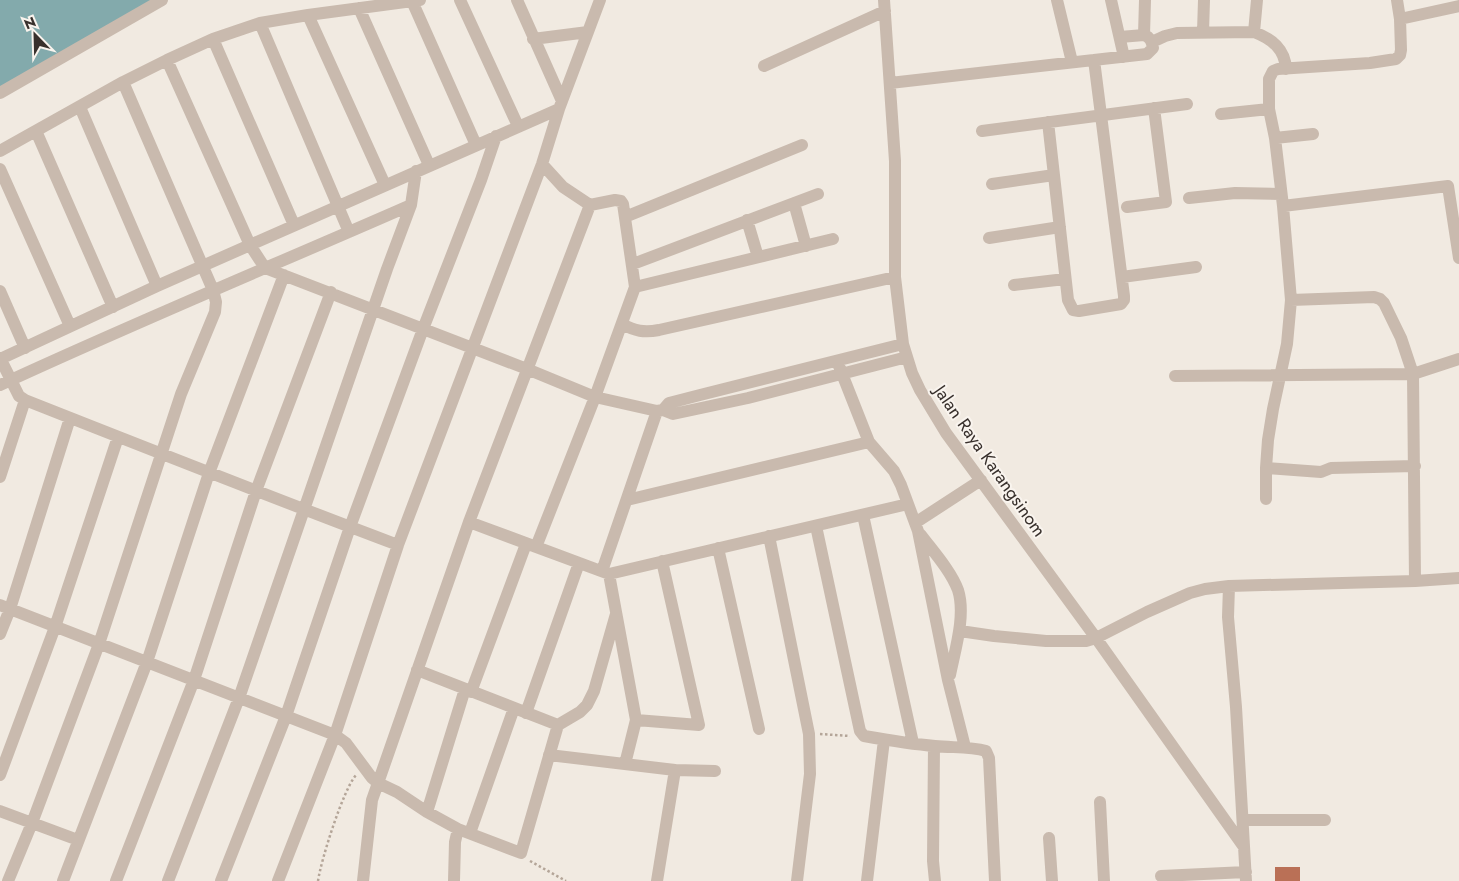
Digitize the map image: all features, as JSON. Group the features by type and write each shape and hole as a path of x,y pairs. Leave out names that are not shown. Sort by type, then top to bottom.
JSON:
{"street":[{"path":"0,93 162,0"},
{"path":"0,151 123,82 213,39 260,23 416,0 476,145"},
{"path":"460,0 518,126"},
{"path":"517,0 560,105"},
{"path":"278,881 335,735 398,545 542,164 560,105 600,0"},
{"path":"1057,0 1072,62"},
{"path":"1111,0 1124,57"},
{"path":"890,83 1147,54 1153,48 1148,38 1144,0"},
{"path":"1203,32 1204,0"},
{"path":"1254,32 1257,0"},
{"path":"1266,499 1266,468 1273,409 1287,344 1291,300 1275,138 1269,110 1270,74 1278,69 1286,68 1396,59 1400,55 1400,19 1397,0"},
{"path":"764,66 884,5"},
{"name":"Jalan Raya Karangsinom","path":"884,5 895,161 895,276 905,350 912,373 931,411 1096,638 1244,847"},
{"path":"1400,19 1459,6"},
{"path":"360,8 429,165"},
{"path":"308,15 385,185"},
{"path":"260,23 349,232"},
{"path":"533,38 588,32"},
{"path":"1120,37 1148,38 1177,33 1203,32 1224,34 1254,32 1266,38 1281,50 1286,59 1286,68"},
{"path":"213,39 294,226"},
{"path":"167,60 250,245 265,268 527,369 595,398 673,414 748,398 839,367 905,350"},
{"path":"1048,122 1065,279 1070,305 1073,310 1079,311 1121,304 1124,300 1122,277 1094,60"},
{"path":"8,881 32,823 99,644 181,394 215,312 216,302 213,290 123,82"},
{"path":"982,131 1187,104"},
{"path":"398,545 162,455 25,400 5,383 0,358 157,286 496,136 560,105"},
{"path":"80,107 157,286"},
{"path":"1127,207 1166,202 1154,108"},
{"path":"1221,114 1269,110"},
{"path":"36,131 113,307"},
{"path":"1275,138 1313,134"},
{"path":"221,881 286,716 350,527 422,329 455,249 496,136"},
{"path":"625,217 802,145"},
{"path":"427,812 468,691 595,398 635,287 621,201 616,200 590,205 563,187 542,164"},
{"path":"0,169 70,326"},
{"path":"168,881 239,698 410,205 416,171"},
{"path":"992,184 1054,175"},
{"path":"1189,198 1235,192 1282,200 1453,185 1459,258"},
{"path":"632,264 818,194"},
{"path":"794,203 806,246"},
{"path":"5,383 410,205"},
{"path":"363,881 372,800 469,522 590,205"},
{"path":"747,220 758,257"},
{"path":"989,238 1060,227"},
{"path":"635,287 833,239"},
{"path":"1122,277 1196,266"},
{"path":"62,881 147,662 210,473 284,275"},
{"path":"622,324 644,333 895,276"},
{"path":"1014,285 1065,279"},
{"path":"0,291 25,348"},
{"path":"116,881 194,680 256,491 331,292"},
{"path":"1291,300 1374,297 1380,299 1384,303 1401,338 1413,374 1415,581"},
{"path":"1175,376 1413,374 1459,359"},
{"path":"839,367 869,442 894,471 917,527 948,680 965,747"},
{"path":"0,477 25,400"},
{"path":"625,764 636,720 606,572 627,500 660,410"},
{"path":"0,634 5,607 70,418"},
{"path":"0,775 55,627 118,437"},
{"path":"627,500 869,442"},
{"path":"1266,468 1321,472 1331,468 1415,466"},
{"path":"917,527 981,480"},
{"path":"469,522 606,572 662,561 908,504"},
{"path":"863,515 913,743"},
{"path":"816,526 858,726 864,736 884,740 934,746 965,747 986,751 989,758 995,881"},
{"path":"917,527 958,590 960,631 948,680"},
{"path":"769,536 809,734 810,782 797,881"},
{"path":"718,548 759,730"},
{"path":"636,720 699,725 662,561"},
{"path":"526,713 579,563"},
{"path":"960,631 1046,641 1086,641 1190,593 1205,589 1229,586 1459,578"},
{"path":"1161,876 1246,876 1228,617 1229,586"},
{"path":"5,607 335,735 346,743 372,778 378,783 464,831 521,853 558,725 587,706 594,691 616,614"},
{"path":"418,670 558,725"},
{"path":"454,881 455,842 464,831 514,708"},
{"path":"867,881 884,740"},
{"path":"934,746 933,860 935,881"},
{"path":"549,755 675,770 715,771"},
{"path":"657,881 675,770"},
{"path":"1100,802 1104,881"},
{"path":"0,812 78,840"},
{"path":"1243,820 1325,820"},
{"path":"1049,838 1052,881"},
{"path":"929,881 933,860"}],"path":[{"path":"809,734 864,736"},
{"path":"318,881 322,860 340,809 354,778 364,767"},
{"path":"521,853 526,858 566,881"}],"water":[{"path":"0,0 164,0 0,94"}],"building":[{"path":"1275,867 1300,867 1300,881 1275,881"}]}
